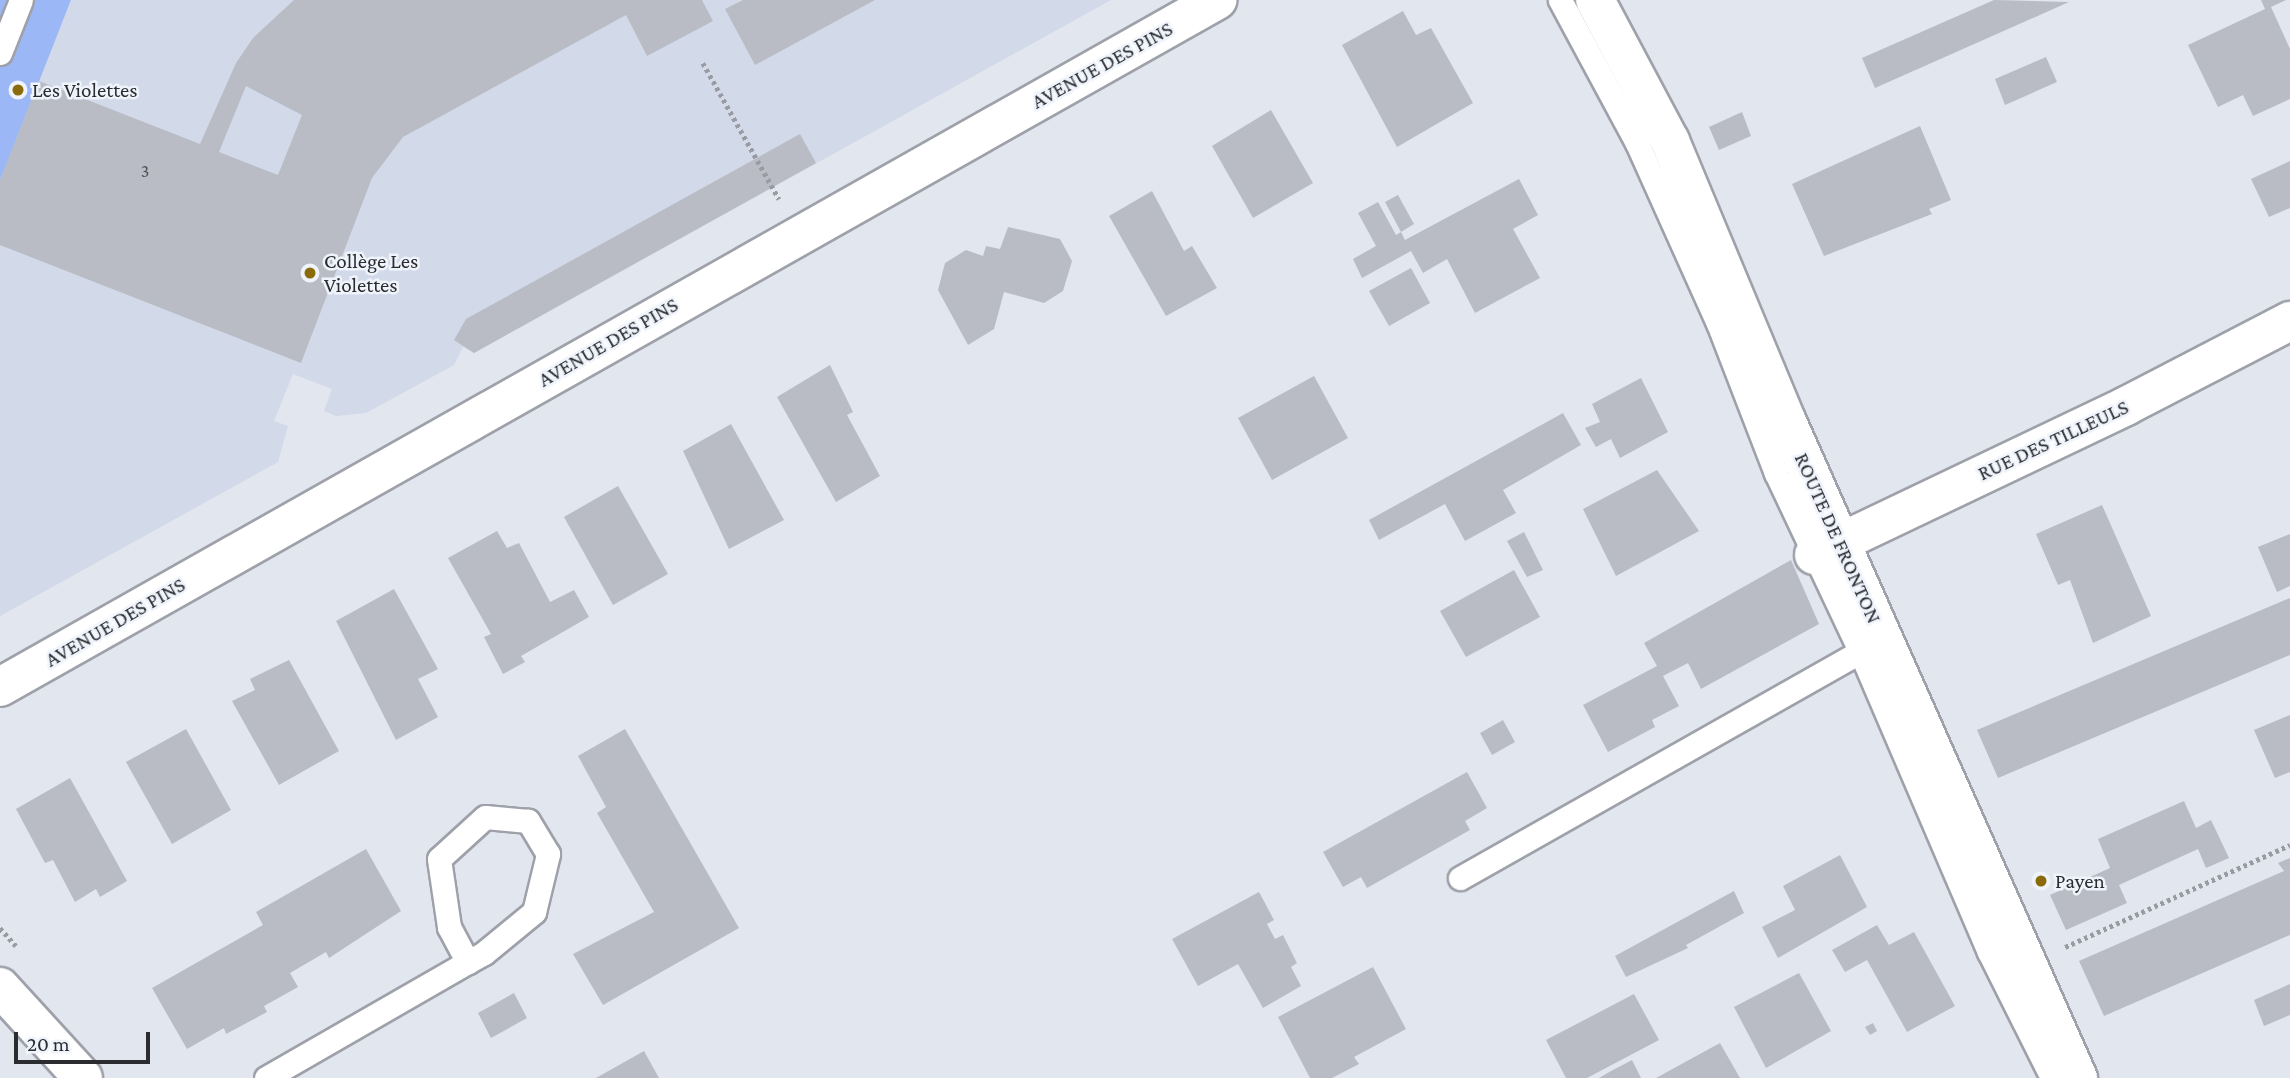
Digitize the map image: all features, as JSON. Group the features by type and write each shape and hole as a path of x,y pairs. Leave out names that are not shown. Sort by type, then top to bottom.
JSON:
{"street":[{"name":"AVENUE DES PINS","path":"0,687 1217,0"},
{"name":"ROUTE DE FRONTON","path":"1595,0 1670,141 1827,549 2028,966 2078,1078"},
{"name":"RUE DES TILLEULS","path":"1827,549 2126,406 2290,321"},
{"path":"0,987 83,1078"}],"lane":[{"path":"0,53 21,0"},
{"path":"1560,0 1637,144 1718,323 1776,473 1827,549"},
{"path":"1460,878 1871,645 1989,952 2052,1078"},
{"path":"266,1078 468,962 534,912 548,854 528,821 485,817 439,859 449,927 468,962"}],"path":[{"path":"703,63 772,188"},
{"path":"2028,966 2290,845"}],"shaded area":[{"name":"Les Violettes","path":"0,0 71,0 0,181"},
{"name":"Collège Les Violettes","path":"71,0 1111,0 474,353 463,347 454,365 366,413 336,416 324,411 332,389 293,374 274,421 288,426 278,462 0,616 0,180"}],"building":[{"path":"294,0 702,0 713,21 647,56 626,15 403,137 372,178 301,363 0,245 0,180 39,81 200,144 236,63 253,38","holes":["246,86 302,115 278,175 219,152"]},
{"path":"743,0 875,0 755,65 725,9"},
{"path":"1994,0 2069,2 1875,88 1862,58"},
{"path":"2261,0 2286,0 2271,7 2290,49 2290,99 2253,116 2243,95 2218,107 2188,45 2265,9"},
{"path":"1403,11 1416,35 1431,28 1473,103 1397,147 1342,45"},
{"path":"2046,57 2057,82 2005,105 1995,79"},
{"path":"1271,110 1313,183 1253,218 1212,146"},
{"path":"1742,112 1751,136 1719,150 1709,127"},
{"path":"1920,126 1951,200 1929,209 1932,214 1824,256 1792,184"},
{"path":"800,134 816,163 474,353 454,340 466,319"},
{"path":"2290,161 2290,208 2269,217 2251,179"},
{"path":"1519,179 1538,215 1513,229 1540,278 1475,313 1447,259 1423,273 1411,251 1362,278 1353,259 1376,246 1358,213 1378,202 1396,235 1401,232 1405,240"},
{"path":"1152,191 1184,251 1192,246 1217,288 1166,316 1109,216"},
{"path":"1398,195 1414,224 1401,232 1385,202"},
{"path":"1008,227 1060,239 1072,261 1063,291 1044,303 1004,292 994,329 968,345 938,290 945,263 966,250 983,256 986,246 1000,249"},
{"path":"1411,268 1430,303 1389,326 1369,291"},
{"path":"830,365 853,412 847,415 880,476 836,502 777,397"},
{"path":"1314,376 1348,438 1272,480 1238,418"},
{"path":"1641,378 1668,432 1620,458 1611,439 1596,447 1585,428 1600,422 1592,404"},
{"path":"1563,413 1581,445 1503,490 1516,513 1465,541 1445,504 1379,540 1369,520"},
{"path":"731,424 784,520 729,549 683,451"},
{"path":"1657,470 1699,531 1616,576 1583,509"},
{"path":"618,486 668,574 613,605 564,517"},
{"path":"2102,505 2151,616 2093,643 2070,580 2058,585 2036,534"},
{"path":"497,531 507,548 519,543 550,602 574,590 589,617 521,656 525,662 503,674 484,637 491,634 448,558"},
{"path":"1524,532 1543,570 1527,577 1507,541"},
{"path":"2290,534 2290,586 2277,592 2258,547"},
{"path":"1791,560 1819,624 1701,689 1688,663 1663,676 1679,706 1652,720 1655,727 1608,752 1583,705 1657,666 1644,643"},
{"path":"1514,570 1540,617 1466,657 1440,611"},
{"path":"394,589 438,669 418,679 438,717 396,740 336,621"},
{"path":"2290,598 2290,655 1998,778 1977,730"},
{"path":"289,660 339,751 279,785 232,701 255,690 250,679"},
{"path":"2290,715 2290,772 2275,778 2254,730"},
{"path":"1503,720 1515,742 1492,755 1480,733"},
{"path":"186,729 231,810 172,844 126,762"},
{"path":"625,729 739,928 603,1005 573,954 654,912 597,813 606,807 578,756"},
{"path":"1467,772 1487,808 1465,821 1470,830 1367,888 1361,877 1343,887 1323,852"},
{"path":"70,778 127,881 100,897 96,889 75,902 53,860 45,863 16,809"},
{"path":"2184,801 2196,828 2211,820 2229,858 2206,868 2198,849 2119,885 2127,903 2066,930 2050,895 2110,868 2098,839"},
{"path":"366,849 401,911 329,958 326,952 290,973 298,987 264,1006 267,1012 226,1034 224,1028 187,1049 152,988 263,925 256,912"},
{"path":"1840,855 1867,907 1778,958 1762,927 1795,910 1783,886"},
{"path":"2290,858 2290,935 2104,1016 2079,961 2284,871 2278,863"},
{"path":"1734,891 1744,913 1686,945 1688,948 1626,977 1615,956"},
{"path":"1259,892 1274,920 1267,924 1275,939 1283,935 1297,963 1291,967 1301,986 1263,1008 1238,964 1198,986 1172,939"},
{"path":"1877,925 1889,945 1914,932 1955,1006 1907,1032 1867,960 1845,972 1832,950"},
{"path":"1373,967 1406,1029 1354,1057 1359,1064 1332,1078 1310,1078 1278,1017"},
{"path":"1799,973 1831,1031 1766,1068 1734,1007"},
{"path":"2290,984 2290,1015 2264,1026 2254,1000"},
{"path":"514,993 527,1018 491,1038 478,1013"},
{"path":"1634,994 1659,1040 1587,1078 1566,1078 1546,1040"},
{"path":"1873,1023 1877,1031 1870,1035 1865,1027"},
{"path":"1720,1043 1740,1078 1656,1078"},
{"path":"644,1051 659,1078 596,1078"},
{"path":"1632,1060 1641,1078 1599,1078 1611,1071"}],"place":[{"name":"Les Violettes","path":"18,90"},
{"name":"Collège Les Violettes","path":"310,273"},
{"name":"Payen","path":"2041,881"}]}
